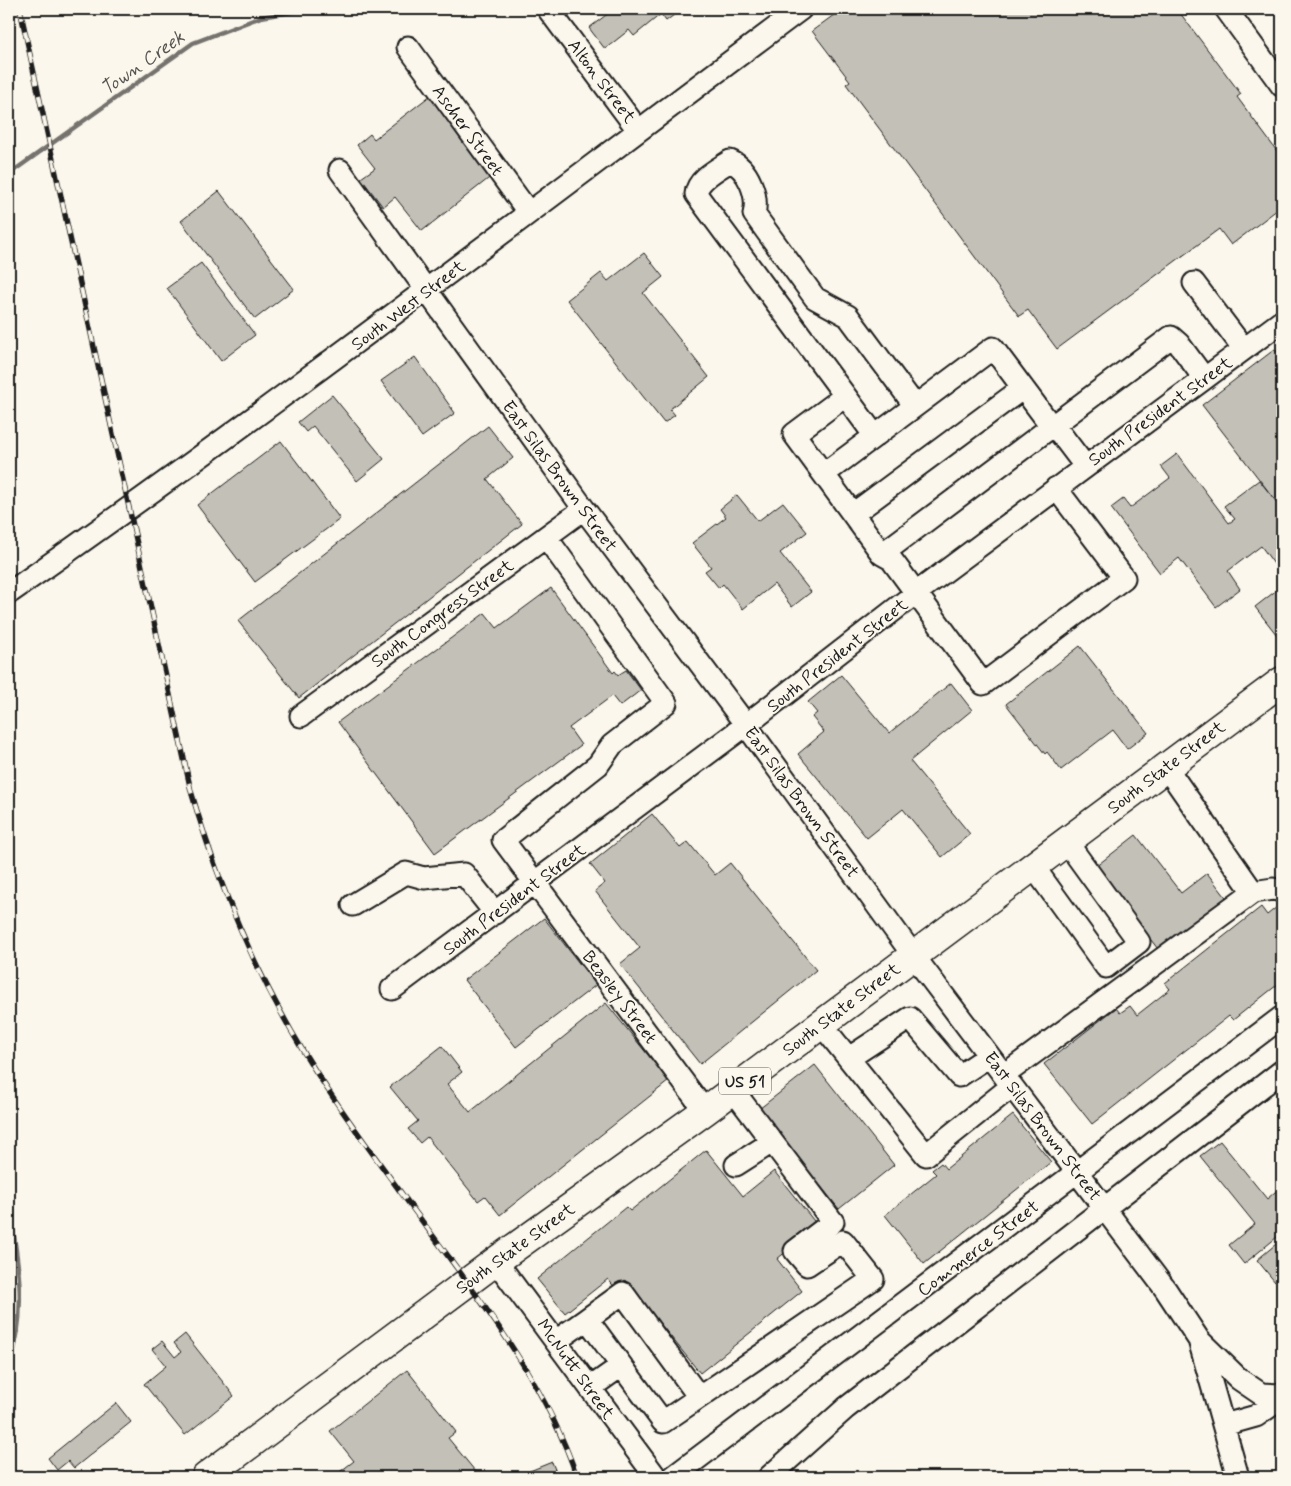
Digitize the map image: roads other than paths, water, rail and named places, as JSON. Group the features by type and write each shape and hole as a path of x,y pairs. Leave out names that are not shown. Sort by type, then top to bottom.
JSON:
{"main road":[{"name":"South State Street","path":"206,1477 496,1261 734,1090 1282,680"}],"street":[{"name":"Alton Street","path":"548,9 638,130"},
{"name":"South West Street","path":"9,593 128,510 426,292 638,130 801,9"},
{"path":"1226,9 1282,86"},
{"name":"Ascher Street","path":"408,47 529,213"},
{"path":"875,436 696,194 699,184 730,161 737,164 748,177 757,203 754,214 816,298 848,316 915,406"},
{"name":"East Silas Brown Street","path":"340,170 584,510 746,725 913,955 1079,1172 1166,1290 1199,1340 1238,1477"},
{"path":"1194,283 1244,349"},
{"name":"South President Street","path":"392,989 536,884 1082,468 1282,321"},
{"path":"882,554 1167,340 1179,344 1201,381"},
{"path":"824,474 993,348 1052,427 1060,433 1082,468"},
{"path":"853,514 1023,388"},
{"path":"845,396 794,434 882,554 891,559 913,595 983,684 1124,578 1056,488"},
{"name":"South Congress Street","path":"300,716 584,510"},
{"name":"Beasley Street","path":"546,537 666,703 612,745 598,765 503,840 704,1111"},
{"path":"1166,767 1253,892"},
{"path":"1033,866 1106,967 1138,942 1066,842"},
{"path":"354,905 406,873 424,878 464,874 495,913"},
{"path":"821,1024 926,1155 1008,1081 1253,892 1273,889 1282,891"},
{"path":"849,1058 910,1018 959,1076 989,1056"},
{"name":"Commerce Street","path":"672,1477 1282,1018"},
{"path":"769,1477 846,1408 1106,1209 1282,1071"},
{"path":"587,1318 663,1422 873,1280 843,1240 807,1266 795,1251 833,1222 734,1090"},
{"path":"736,1165 772,1142"},
{"name":"McNutt Street","path":"496,1261 656,1477"},
{"path":"556,1341 623,1293 699,1397"},
{"path":"1199,1340 1240,1379 1261,1394 1282,1397"},
{"path":"590,1388 622,1366"},
{"path":"1224,1425 1256,1416 1282,1397"}],"waterway":[{"name":"Town Creek","path":"9,174 193,43 261,17 309,9"},
{"name":"Town Creek","path":"9,1206 20,1286 18,1327 15,1347 9,1366"}],"railway":[{"path":"20,9 191,791 217,870 248,946 285,1020 356,1131 484,1305 520,1360 552,1417 577,1477"}]}
